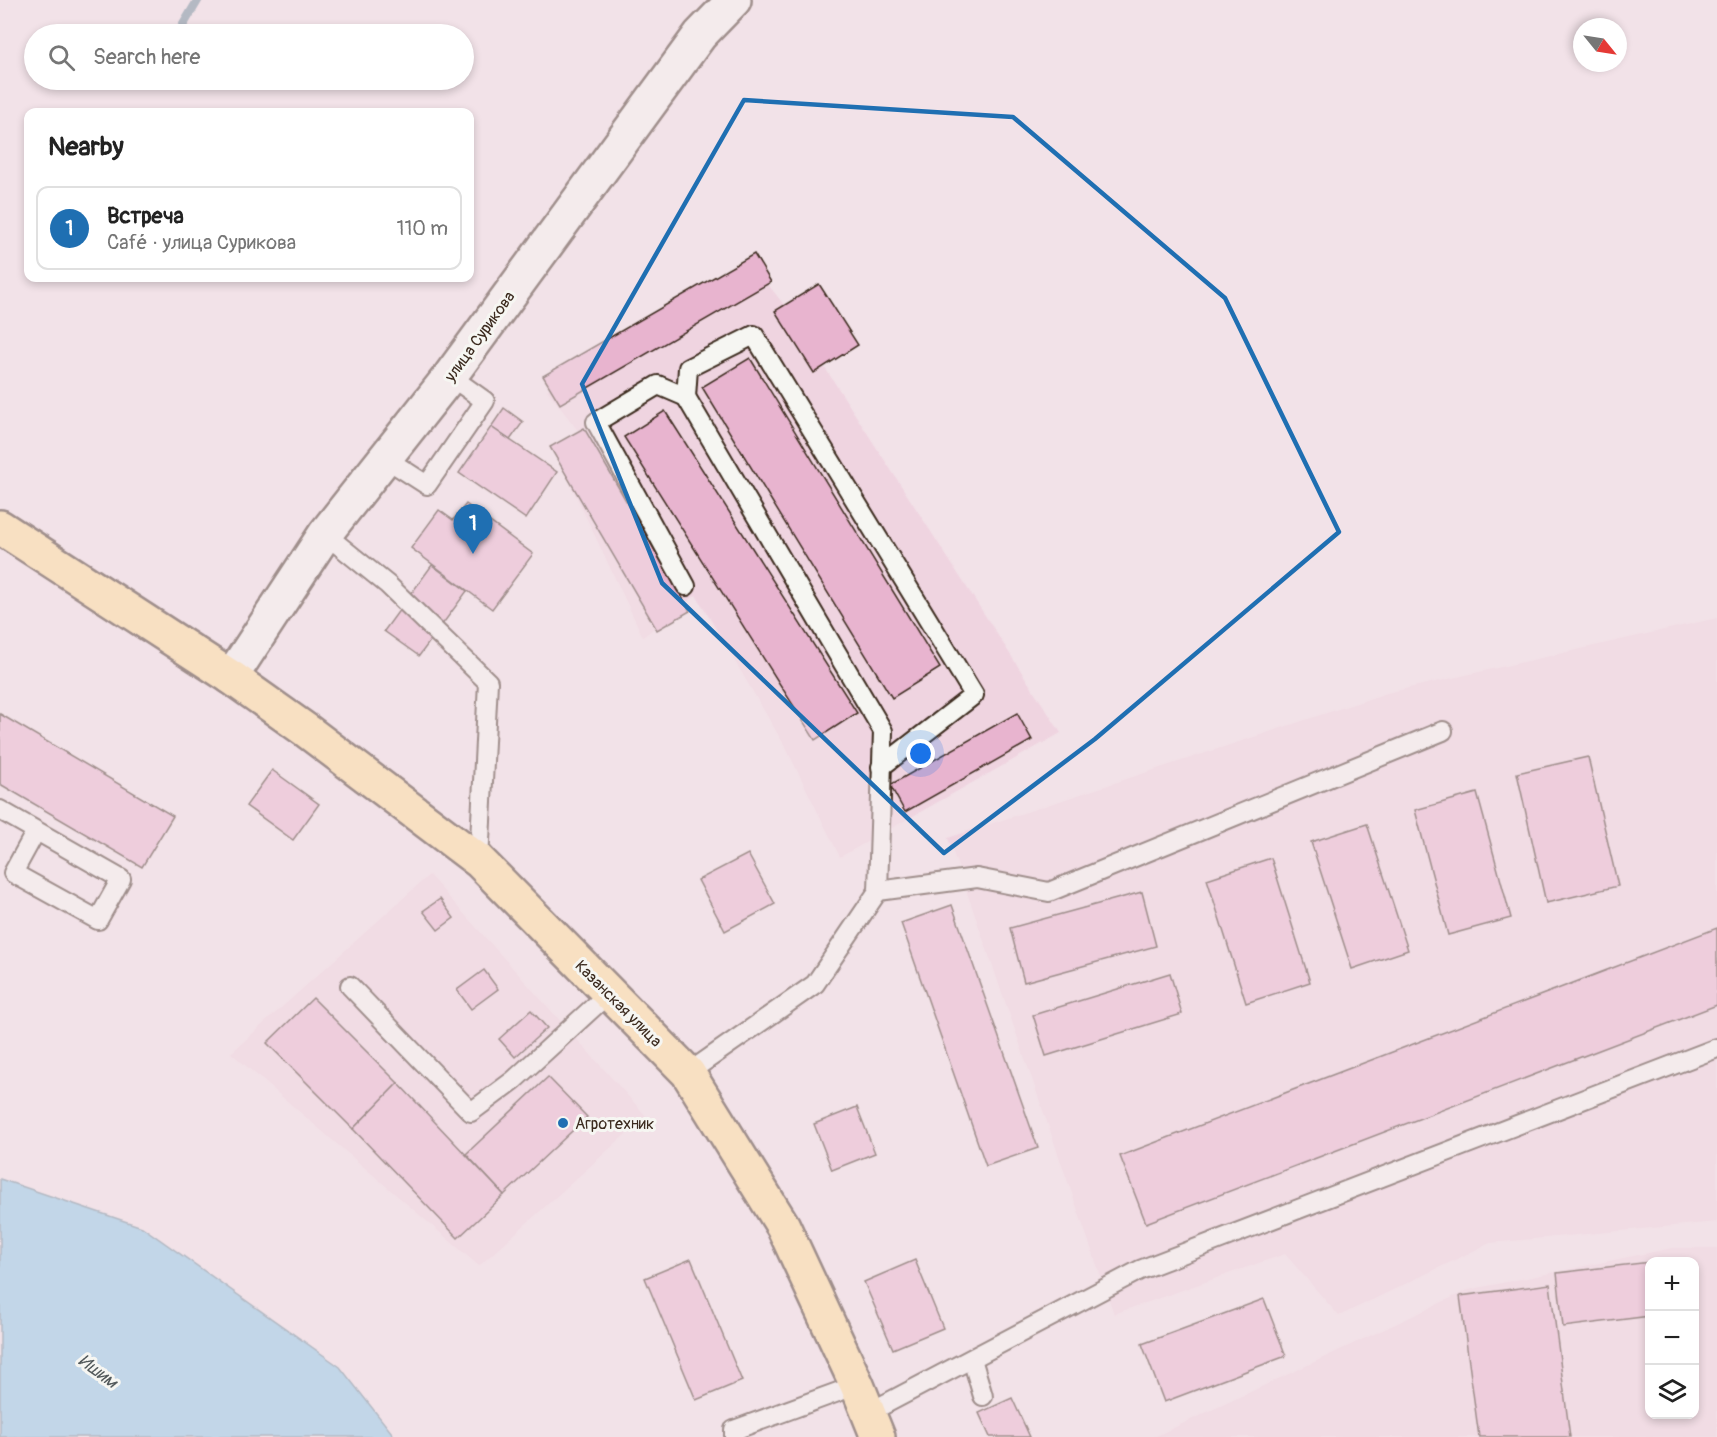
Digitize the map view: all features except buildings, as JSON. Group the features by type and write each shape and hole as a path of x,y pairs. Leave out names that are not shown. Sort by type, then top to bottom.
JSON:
{"main road":[{"name":"улица Сурикова","path":"231,677 325,534 450,376 700,35 734,0"},
{"name":"Казанская улица","path":"0,527 231,677 429,821 479,861 688,1073 783,1226 867,1412"}],"lane":[{"path":"688,1073 815,984 878,891 881,767 883,731 686,397 688,368 754,335 974,695 881,767"},
{"path":"385,458 427,486 485,401 450,376"},
{"path":"686,397 658,385 596,422 686,586"},
{"path":"325,534 388,585 488,682 479,861"},
{"path":"878,891 977,878 1049,892 1443,731"},
{"path":"0,810 121,879 98,920 13,873 36,831"},
{"path":"350,986 471,1112 514,1080 609,993"},
{"path":"734,1437 734,1430 867,1412 1140,1270 1717,1048"},
{"path":"972,1359 983,1396"}],"highlighted area":[{"path":"744,100 1013,117 1225,298 1339,532 1095,739 944,853 662,583 582,384"}],"shaded area":[{"path":"755,268 785,306 1061,733 840,857 786,748 696,595 643,637 555,452 582,436 547,390"},
{"path":"1717,618 1717,1222 1490,1243 1339,1316 1285,1254 1114,1314 948,838 1387,693"},
{"path":"429,875 646,1116 479,1266 231,1053"},
{"path":"1672,1248 1717,1248 1717,1437 1154,1437 1468,1290"}],"water":[{"name":"Ишим","path":"0,1179 142,1227 340,1367 395,1437 0,1437"}],"waterway":[{"path":"184,24 198,0"}],"place":[{"name":"Встреча","path":"473,554"},
{"name":"Агротехник","path":"563,1123"}]}
